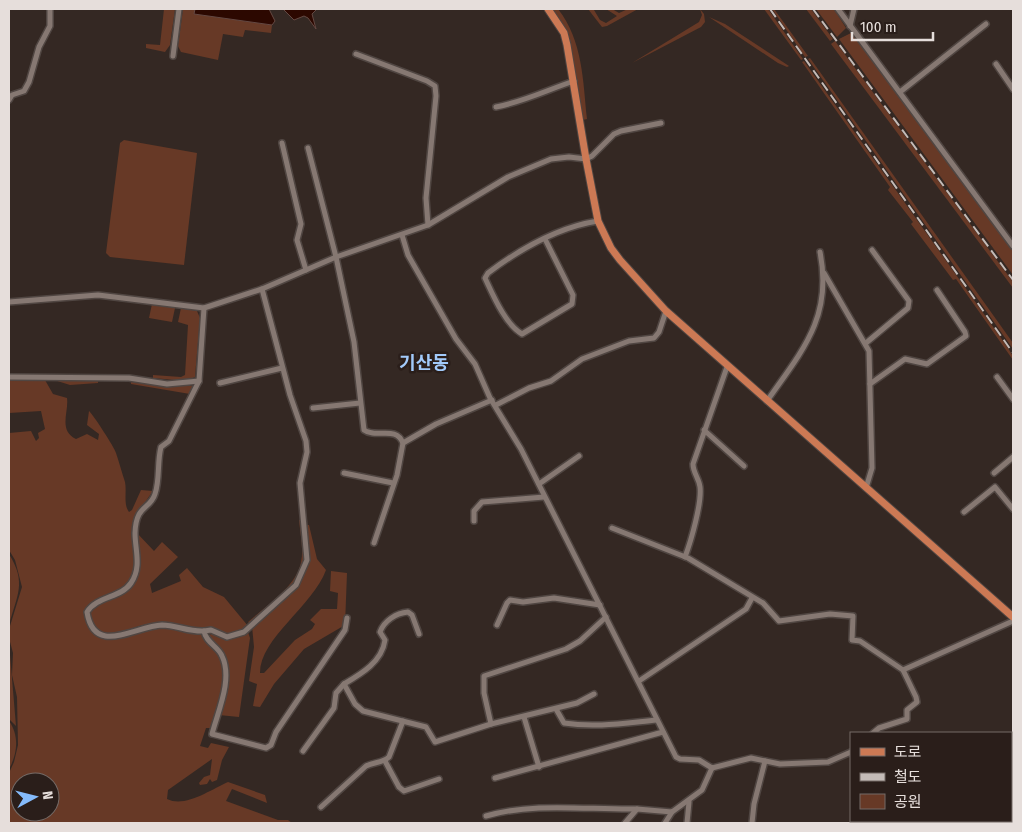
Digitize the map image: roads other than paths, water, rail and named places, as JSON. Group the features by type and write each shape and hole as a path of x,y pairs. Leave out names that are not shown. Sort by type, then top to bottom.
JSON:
{"main road":[{"path":"548,9 564,33 598,221 610,248 666,311 727,367 1013,617"}],"street":[{"path":"9,100 12,95 24,90 29,82 39,47 50,26 50,9"},
{"path":"173,56 179,9"},
{"path":"838,9 1013,246"},
{"path":"850,26 854,9"},
{"path":"900,92 986,24"},
{"path":"356,54 427,81 434,86 436,96 426,198 428,225"},
{"path":"996,64 1013,89"},
{"path":"496,106 522,102 540,93 574,81"},
{"path":"9,302 98,295 204,308 262,289 336,257 428,225 508,177 551,159 568,156 586,159 592,156 614,134 661,123"},
{"path":"282,142 301,224 297,240 306,270"},
{"path":"308,148 336,257 354,342 364,430 368,433 396,434 404,442"},
{"path":"544,239 573,294 572,304 522,334 512,324 485,278 488,273 544,239 598,221"},
{"path":"402,235 408,255 456,339 475,364 494,403 539,484 676,757 699,760 712,768 751,758 780,764 828,762 850,752"},
{"path":"866,343 908,308 909,301 872,250"},
{"path":"767,401 807,344 815,328 824,284 820,252"},
{"path":"824,273 869,350 872,468 866,488"},
{"path":"204,308 199,381 168,441 161,447 156,493 140,510 137,518 135,535 138,567 135,577 130,585 96,602 87,612 93,628 101,635 115,637 142,627 156,625 168,625 195,632 211,630 228,637 244,632 296,585 308,560 300,483 308,452 282,368 262,289"},
{"path":"870,384 905,359 927,364 966,336 937,290"},
{"path":"374,543 404,442 436,424 529,388 551,382 582,358 629,341 654,338 659,332 666,311"},
{"path":"685,557 693,535 700,487 693,472 693,464 727,367"},
{"path":"220,383 282,368"},
{"path":"9,377 129,378 168,384 199,381"},
{"path":"997,377 1013,399"},
{"path":"313,408 360,403"},
{"path":"704,430 744,466"},
{"path":"539,484 579,456"},
{"path":"994,473 1013,457"},
{"path":"344,473 393,483"},
{"path":"964,512 995,487 1013,508"},
{"path":"474,521 474,511 482,502 544,497"},
{"path":"612,528 685,557 763,603 779,621 830,614 853,616 852,640 860,641 903,670 917,702 907,710 907,719 879,728 874,732"},
{"path":"497,625 507,602 510,600 523,602 547,597 600,606"},
{"path":"639,681 746,609 752,598"},
{"path":"303,751 334,708 336,693 344,684 363,673 376,660 385,640 380,632 383,625 390,619 408,612 412,615 419,634"},
{"path":"492,724 484,693 484,676 566,649 580,641 606,617"},
{"path":"204,631 205,637 222,655 227,677 212,734 266,748 270,745 276,732 345,630 347,618"},
{"path":"903,670 1013,621"},
{"path":"344,684 355,704 363,711 426,727 434,742 492,724 577,703 594,694"},
{"path":"556,709 564,723 576,725 592,726 657,720"},
{"path":"524,717 538,767"},
{"path":"321,807 366,766 374,762 385,761 393,751 403,722"},
{"path":"495,778 663,732"},
{"path":"385,761 399,787 404,791 439,778"},
{"path":"752,823 754,804 765,761"},
{"path":"665,823 672,812 689,802 702,790 712,768"},
{"path":"687,823 689,802"},
{"path":"486,816 502,811 569,808 637,809 672,812"},
{"path":"625,823 637,809"}],"railway":[{"path":"770,9 1013,353"},
{"path":"813,9 1013,280"}],"district":[{"name":"기산동","path":"424,363"}]}
